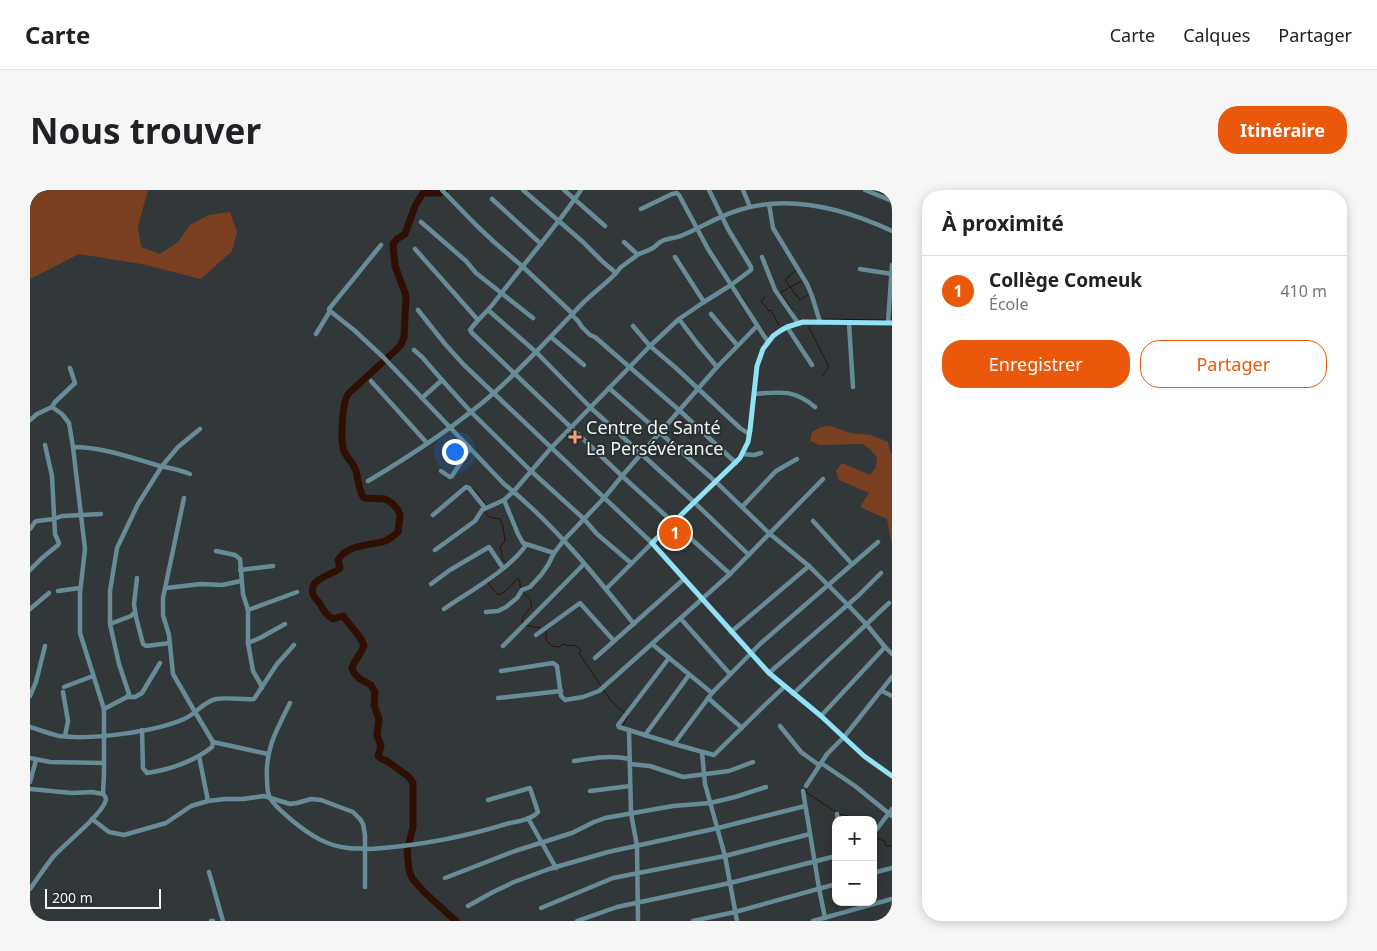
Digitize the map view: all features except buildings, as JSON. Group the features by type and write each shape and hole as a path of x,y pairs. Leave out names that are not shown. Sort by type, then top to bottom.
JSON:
{"main road":[{"path":"890,323 798,323 780,331 768,342 756,366 748,442 742,454 736,463 652,543 769,674 820,716 864,756 892,776"}],"street":[{"path":"442,190 482,231 572,314 582,328 679,410 736,463"},
{"path":"523,190 616,273"},
{"path":"564,190 605,226"},
{"path":"581,190 541,244 470,330 622,476 730,574"},
{"path":"665,190 667,196"},
{"path":"435,550 475,521 480,511 504,500 514,491 531,470 609,388 679,319 750,271 752,268 709,190"},
{"path":"743,190 750,207"},
{"path":"865,190 892,201"},
{"path":"641,209 667,196 677,193 679,195 708,249 768,342"},
{"path":"492,199 541,244"},
{"path":"368,481 451,428 471,412 514,374 622,266 638,254 652,249 662,241 677,238 722,216 750,207 790,203 816,206 865,219 892,231"},
{"path":"768,204 773,228 807,284 820,322"},
{"path":"421,222 466,261 476,273 534,318"},
{"path":"624,242 638,254"},
{"path":"316,334 337,298 381,245"},
{"path":"415,249 478,320"},
{"path":"675,257 704,302"},
{"path":"762,257 775,290 798,323"},
{"path":"890,323 892,265"},
{"path":"860,269 891,274"},
{"path":"418,310 464,366 652,543 606,589"},
{"path":"488,310 536,352 591,408 749,555"},
{"path":"330,311 383,357 504,484 514,491 564,540 634,624"},
{"path":"711,314 737,345"},
{"path":"679,319 717,367"},
{"path":"849,323 853,387"},
{"path":"633,326 650,346 749,434"},
{"path":"486,612 498,611 506,607 517,598 522,590 530,587 548,566 564,540 604,498 717,367 757,326"},
{"path":"787,327 812,366"},
{"path":"551,337 584,365"},
{"path":"414,350 422,356 471,412 584,519 597,534 631,563"},
{"path":"30,420 37,414 52,407 75,383 70,368"},
{"path":"422,398 442,380"},
{"path":"370,381 427,443"},
{"path":"609,388 716,482 770,534 809,566 867,625 892,654"},
{"path":"754,394 785,392 795,394 806,399 815,407"},
{"path":"30,889 53,858 92,819 106,800 106,796 103,794 104,709 80,633 80,588 85,549 74,447 69,423 62,414 52,407"},
{"path":"128,697 129,694 119,664 110,624 110,591 117,548 138,504 162,466 178,447 200,429"},
{"path":"30,570 58,546 59,543 55,534 52,476 45,445"},
{"path":"74,447 86,447 190,474"},
{"path":"441,471 450,477 452,476 470,448"},
{"path":"742,454 761,454"},
{"path":"742,507 776,471 797,459"},
{"path":"501,670 553,663 557,666 563,698 570,700 594,693 616,677 730,574 823,479"},
{"path":"433,514 466,487 469,488 485,508"},
{"path":"184,498 163,598 163,615 170,643 174,674 213,742 268,754"},
{"path":"504,500 523,543 554,554"},
{"path":"30,529 34,522 37,521 62,516 101,514"},
{"path":"813,521 852,564"},
{"path":"674,744 712,693 730,674 772,633 878,542"},
{"path":"444,609 504,568 518,556 526,545"},
{"path":"432,584 450,570 489,547 504,568"},
{"path":"216,551 237,556 240,559 242,594 248,610 248,643 253,671 262,688"},
{"path":"503,646 584,564"},
{"path":"240,570 273,566"},
{"path":"731,632 809,566"},
{"path":"769,674 848,605 881,573"},
{"path":"137,578 134,604 144,645 170,643"},
{"path":"595,658 684,579"},
{"path":"166,588 201,584 222,585 241,581"},
{"path":"58,591 80,588"},
{"path":"248,610 297,592"},
{"path":"30,609 49,593"},
{"path":"536,635 580,603 614,641"},
{"path":"793,694 889,603"},
{"path":"110,624 131,616 135,612"},
{"path":"680,619 730,674"},
{"path":"248,643 285,624"},
{"path":"652,644 712,693"},
{"path":"30,727 65,736 104,736 142,730 183,719 205,703 216,699 254,699 277,664 294,645"},
{"path":"30,695 36,682 46,646"},
{"path":"820,716 885,647"},
{"path":"669,658 618,725 619,727 702,752 716,753 784,687"},
{"path":"104,709 128,697 135,697 142,693 160,662"},
{"path":"645,736 689,675"},
{"path":"65,736 68,721 64,690 93,676"},
{"path":"806,786 830,750 844,738 892,677"},
{"path":"498,698 561,691"},
{"path":"882,691 892,696"},
{"path":"708,698 742,728"},
{"path":"290,703 273,736 268,754 266,777 269,797 283,813 318,839 340,847 356,849 412,845 482,831 528,818 538,812 530,788 488,800"},
{"path":"780,726 801,752 855,786 891,813 877,829"},
{"path":"142,730 143,768 147,773 176,766 199,756 212,747 213,742"},
{"path":"629,730 631,812 638,846 638,921"},
{"path":"702,752 704,775 725,856 737,921"},
{"path":"199,756 208,802"},
{"path":"574,760 616,756 630,762 650,766 683,777 729,771 753,762"},
{"path":"30,758 56,763 104,763"},
{"path":"30,782 36,760"},
{"path":"590,792 630,786"},
{"path":"446,878 506,854 572,833 605,818 673,806 710,803 766,787"},
{"path":"30,789 103,794"},
{"path":"803,791 825,918"},
{"path":"92,819 109,832 124,834 166,823 191,806 225,799 242,800 264,796 290,804 311,799 322,800 353,812 360,819 365,830 365,887"},
{"path":"468,906 514,882 608,852 718,828 805,806"},
{"path":"528,818 556,868"},
{"path":"541,908 610,879 725,856 810,834"},
{"path":"577,921 617,908 730,883 832,857"},
{"path":"877,872 892,868"},
{"path":"209,872 223,921"},
{"path":"693,921 735,912 832,885"},
{"path":"812,921 892,899"}],"shaded area":[{"path":"30,190 148,190 138,226 141,247 160,254 178,242 190,225 209,215 230,212 237,232 232,251 201,279 142,264 79,254 30,279"},
{"path":"831,426 851,433 871,435 888,442 892,454 892,545 887,519 860,507 869,493 839,480 836,471 842,463 870,475 876,467 877,457 862,444 819,445 810,441 812,432 821,427"}],"waterway":[{"path":"445,190 440,193 423,193 415,206 405,234 393,244 395,266 406,297 404,337 401,345 349,393 343,412 344,451 355,468 362,495 364,498 385,499 392,503 400,515 398,532 385,541 359,546 347,551 338,560 340,568 322,578 314,584 312,589 314,597 324,611 333,619 343,616 361,639 364,646 352,668 354,673 371,685 375,692 374,705 379,719 377,735 381,746 378,756 409,777 413,783 413,827 407,851 409,870 412,878 424,892 456,921"},
{"path":"797,269 785,280 790,287 802,281"},
{"path":"793,312 780,293 790,287 800,300 809,294"},
{"path":"740,294 749,308"},
{"path":"765,297 761,301 769,311 771,310 779,325"},
{"path":"821,319 890,320"},
{"path":"760,326 767,335"},
{"path":"809,327 829,367 822,376"},
{"path":"473,488 487,506"},
{"path":"487,510 486,514 489,517 500,519 503,526 505,541 500,547 503,560 507,564"},
{"path":"505,570 488,583 498,595 518,578 522,589"},
{"path":"522,623 523,617 532,606 530,599 523,592"},
{"path":"525,625 540,628"},
{"path":"546,631 546,640 552,646 559,647 563,644 578,647 581,651 579,653 601,686"},
{"path":"603,689 611,701 628,716 623,726"},
{"path":"696,748 704,750"},
{"path":"805,787 807,793 836,812"},
{"path":"839,814 847,816"},
{"path":"877,838 885,841 886,846 892,846"}],"place":[{"name":"Centre de Santé La Persévérance","path":"575,437"},
{"name":"Collège Comeuk","path":"675,533"}]}
